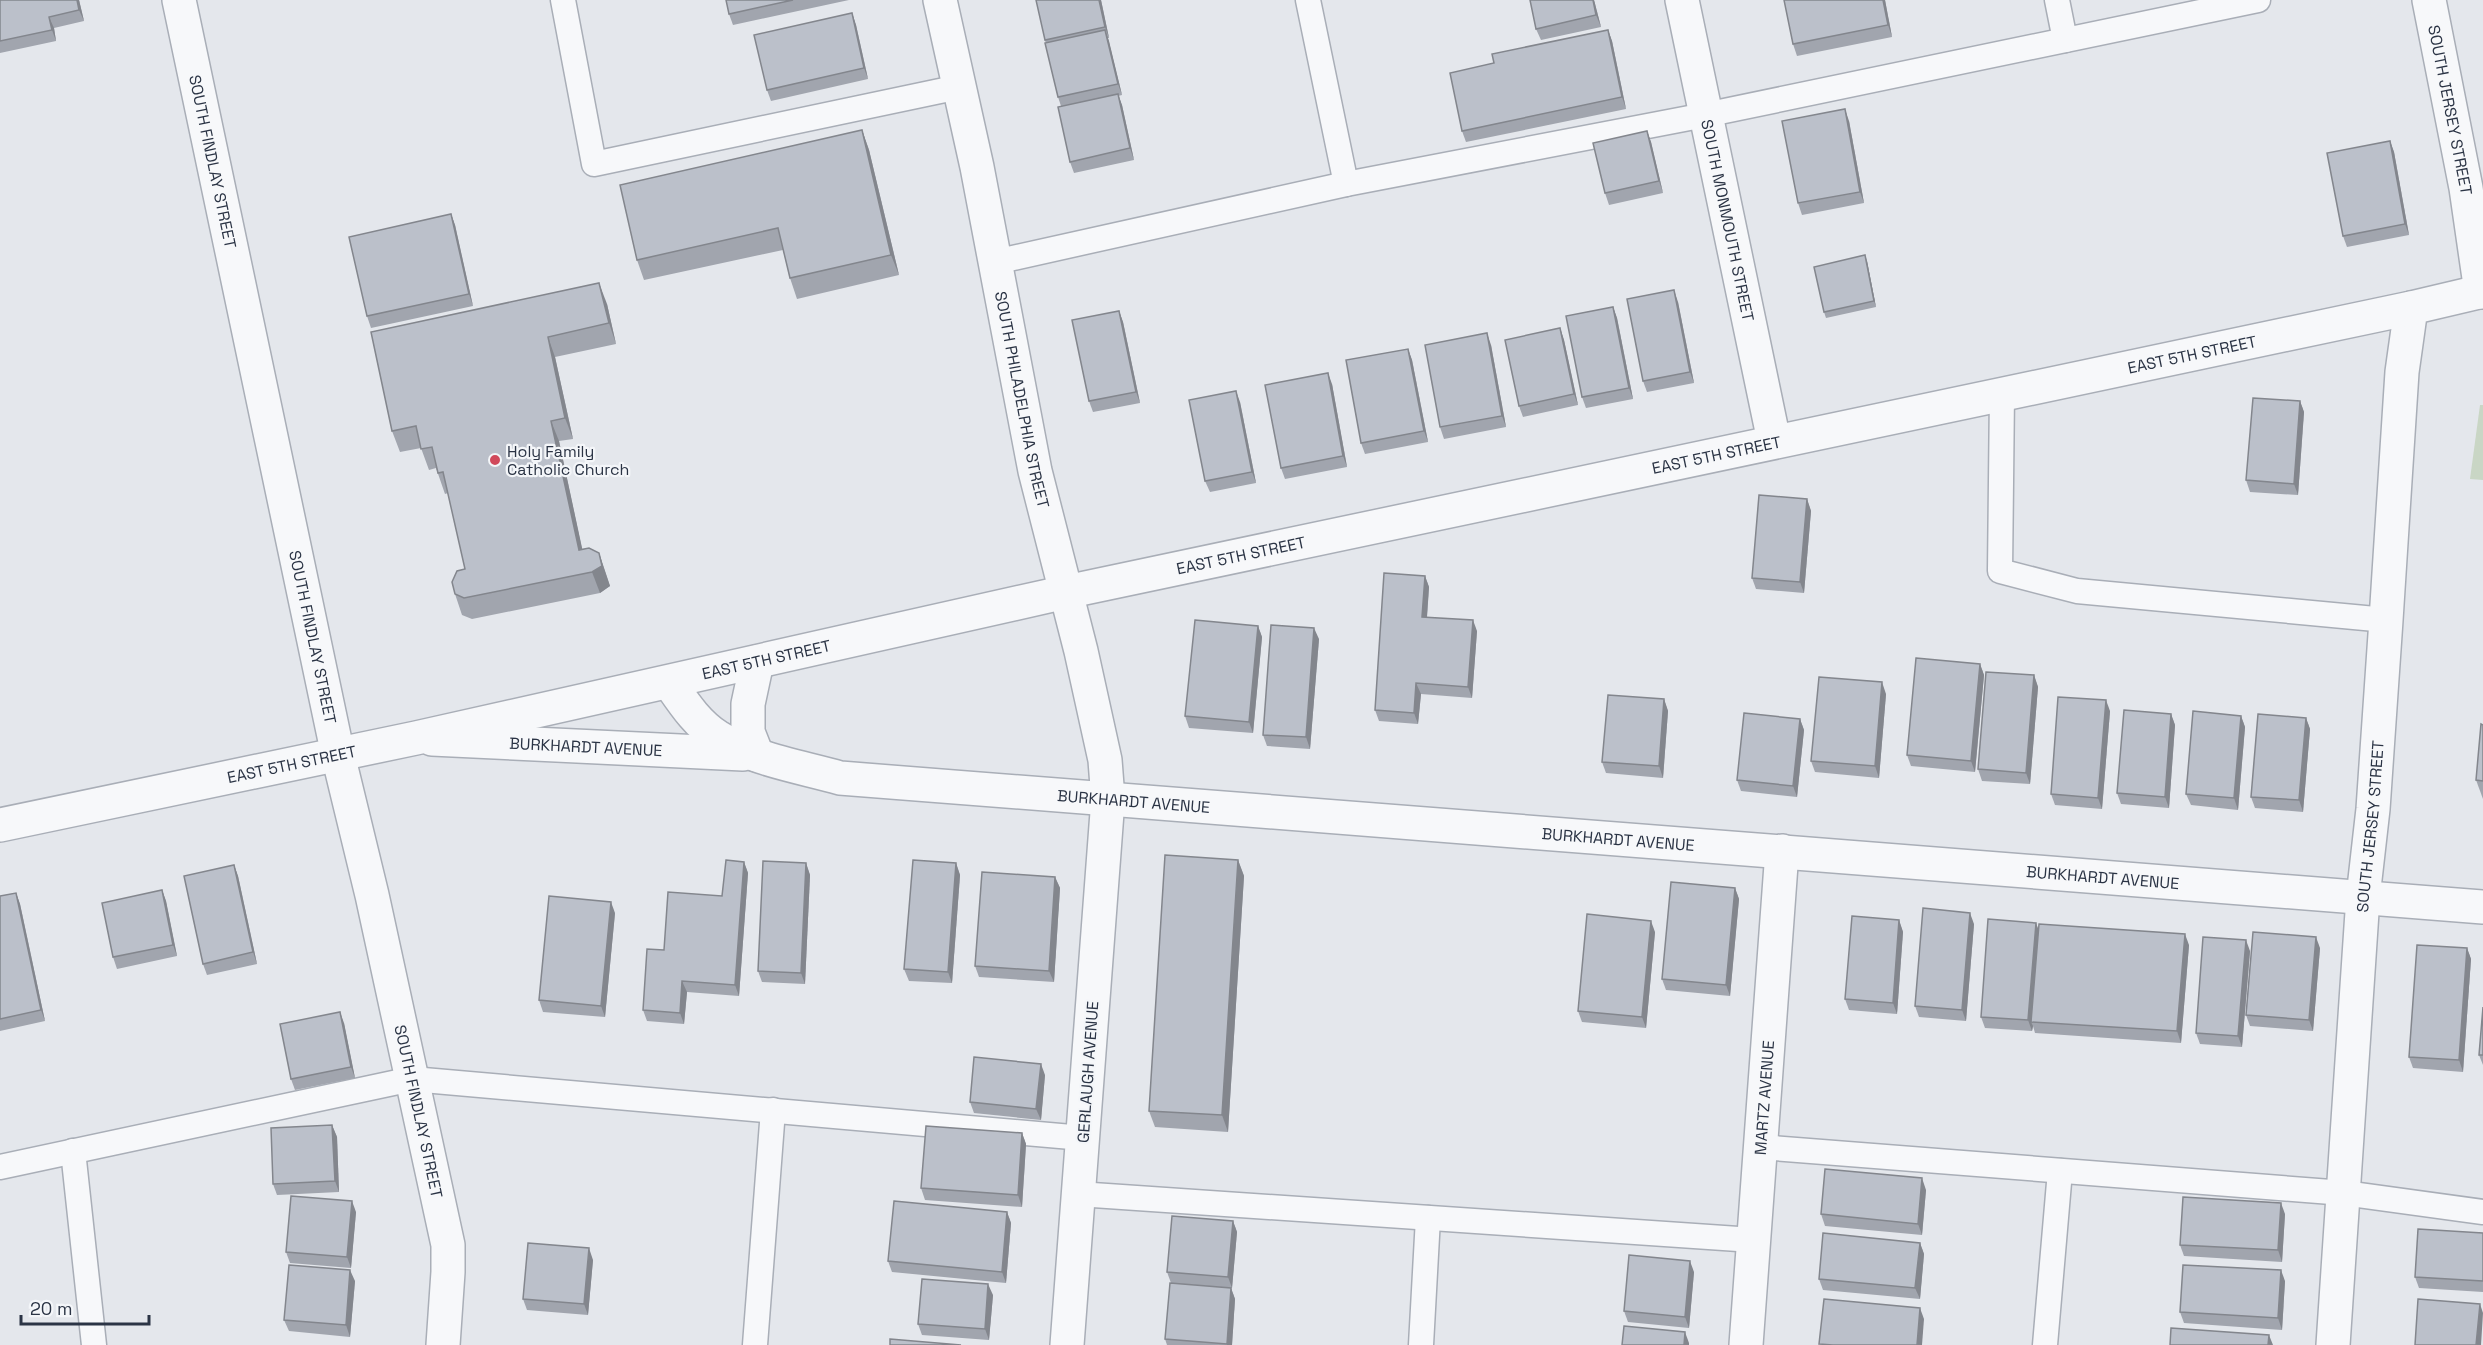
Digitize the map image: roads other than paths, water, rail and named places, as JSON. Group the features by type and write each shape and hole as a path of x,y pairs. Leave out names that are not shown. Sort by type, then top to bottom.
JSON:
{"street":[{"name":"SOUTH FINDLAY STREET","path":"179,0 338,755 372,895 448,1245 443,1345"},
{"name":"SOUTH PHILADELPHIA STREET","path":"940,0 995,262 1035,471 1081,651 1105,760 1108,799"},
{"name":"SOUTH MONMOUTH STREET","path":"1682,0 1774,441"},
{"name":"SOUTH JERSEY STREET","path":"2429,0 2466,188 2482,291"},
{"name":"EAST 5TH STREET","path":"0,825 416,738 1066,592 2411,308 2482,291"},
{"name":"SOUTH JERSEY STREET","path":"2333,1345 2363,897 2373,809 2402,372 2411,308"},
{"path":"757,755 748,732 748,704 758,662"},
{"name":"BURKHARDT AVENUE","path":"669,682 692,714 718,737 757,755 840,778 1312,813 2483,907"},
{"name":"BURKHARDT AVENUE","path":"416,738 757,755"},
{"name":"GERLAUGH AVENUE","path":"1067,1345 1108,799"},
{"name":"MARTZ AVENUE","path":"1746,1345 1782,851"}],"lane":[{"path":"562,0 594,164 959,87"},
{"path":"1308,0 1346,184"},
{"path":"2057,0 2065,40"},
{"path":"995,262 1346,184 1705,115 2258,0"},
{"path":"2002,393 2000,571 2077,591 2386,620"},
{"path":"0,1167 412,1079 1083,1138"},
{"path":"754,1345 773,1110"},
{"path":"1760,1147 2344,1193 2483,1212"},
{"path":"73,1151 94,1345"},
{"path":"2045,1345 2060,1171"},
{"path":"1078,1194 1753,1240"},
{"path":"1421,1345 1428,1218"}],"place":[{"name":"Holy Family Catholic Church","path":"495,460"}]}
